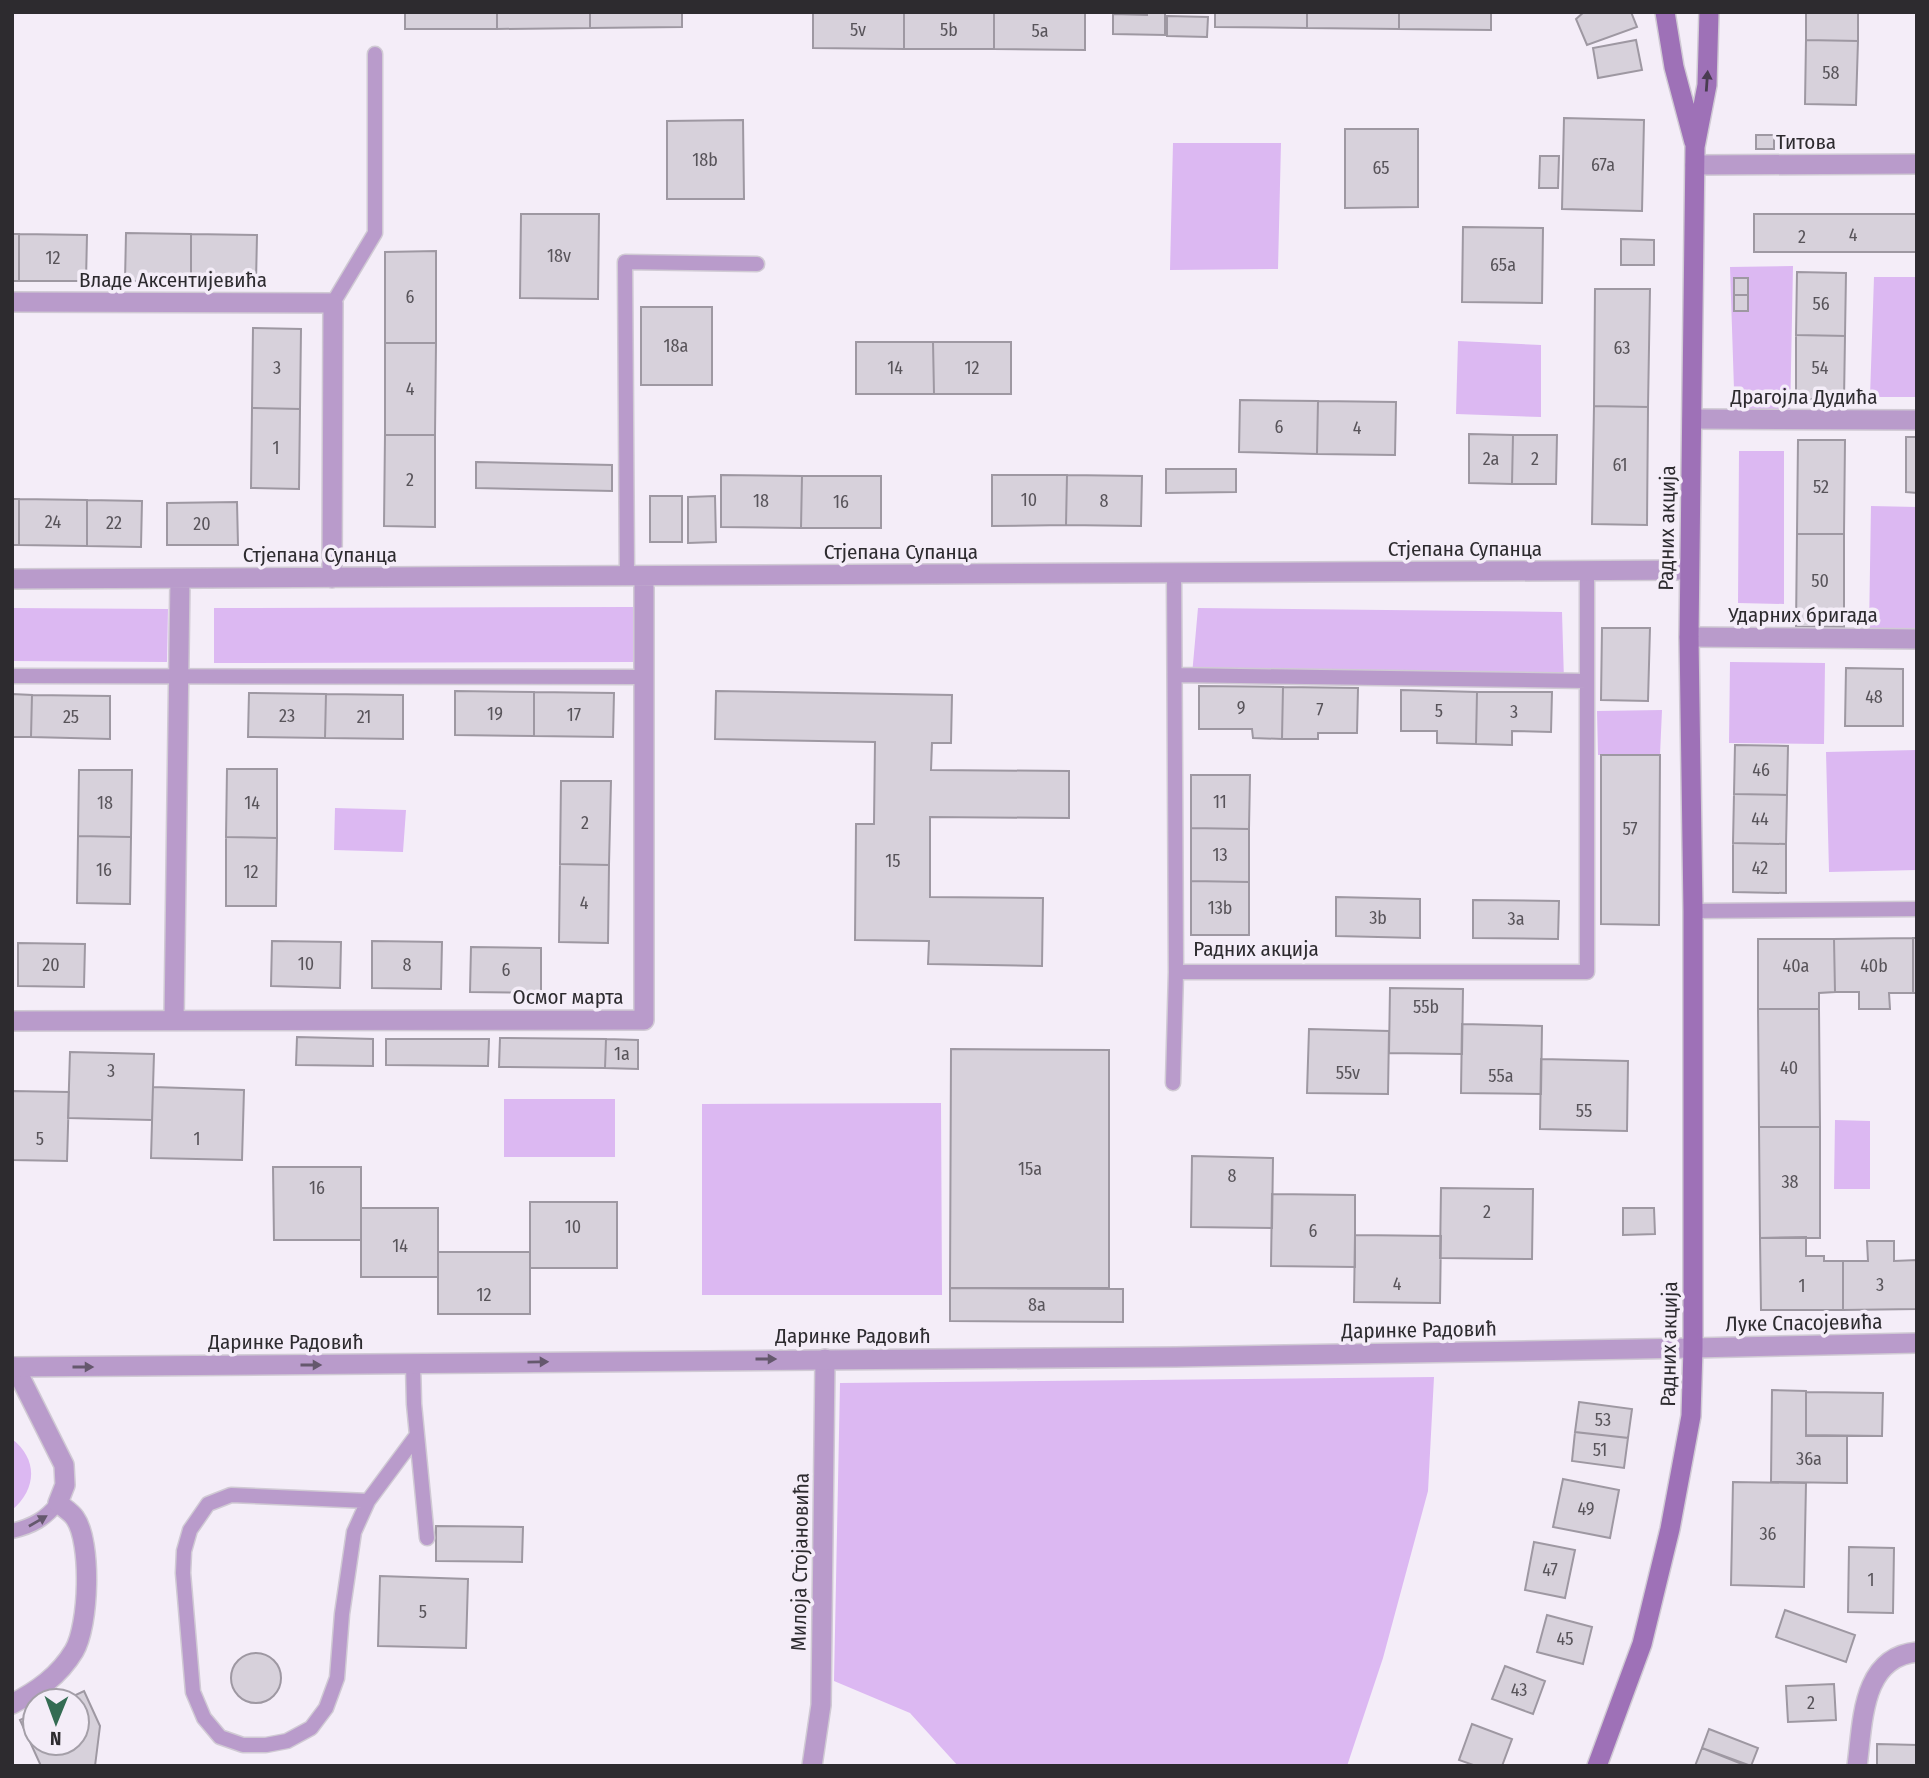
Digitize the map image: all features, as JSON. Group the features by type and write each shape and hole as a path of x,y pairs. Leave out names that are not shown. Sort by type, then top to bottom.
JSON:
{"main road":[{"path":"1656,12 1667,35"},
{"name":"Радних акција","path":"1665,12 1667,35 1695,156"},
{"name":"Радних акција","path":"1597,1766 1642,1644 1670,1528 1690,1416 1693,1348 1693,911 1689,570 1695,156 1707,85 1709,12"}],"street":[{"name":"Титова","path":"1695,156 1917,164"},
{"name":"Владе Аксентијевића","path":"12,302 333,303"},
{"path":"332,578 333,303"},
{"name":"Драгојла Дудића","path":"1692,419 1917,420"},
{"name":"Стјепана Супанца","path":"12,579 1689,570"},
{"name":"Осмог марта","path":"12,1021 644,1020 643,677 636,577"},
{"path":"174,1020 180,579"},
{"name":"Ударних бригада","path":"1689,637 1917,639"},
{"name":"Луке Спасојевића","path":"1693,1348 1917,1343"},
{"name":"Даринке Радовић","path":"14,1367 1176,1357 1693,1348"},
{"name":"Милоја Стојановића","path":"812,1766 821,1705 825,1359"},
{"path":"12,1704 44,1685 76,1649 84,1604 85,1549 81,1530 74,1517 58,1503 65,1485 64,1465 14,1367"},
{"path":"1857,1766 1866,1703 1874,1677 1891,1659 1917,1652"}],"lane":[{"path":"333,303 375,233 375,54"},
{"path":"636,577 625,262 757,264"},
{"path":"1176,675 1586,681 1587,570"},
{"path":"1173,1083 1176,972 1174,573"},
{"path":"12,676 643,677"},
{"name":"Радних акција","path":"1176,972 1587,972 1586,681"},
{"path":"1693,911 1917,909"},
{"path":"413,1364 427,1538"},
{"path":"368,1502 231,1495 208,1504 190,1530 184,1551 183,1573 193,1692 204,1718 220,1737 243,1745 287,1741 311,1728 327,1708 337,1678 342,1614 354,1532 368,1502 417,1435"},
{"path":"12,1531 31,1527 47,1516 58,1503"}],"shaded area":[{"path":"1173,143 1281,143 1278,269 1170,270"},
{"path":"1793,266 1790,419 1735,420 1730,267"},
{"path":"1874,277 1917,277 1917,397 1870,397"},
{"path":"1458,341 1541,345 1541,417 1456,414"},
{"path":"1739,451 1784,451 1784,604 1738,603"},
{"path":"1871,506 1917,507 1917,630 1869,630"},
{"path":"634,607 634,662 214,663 214,608"},
{"path":"12,608 168,609 167,662 12,661"},
{"path":"1198,608 1562,612 1564,681 1192,675"},
{"path":"1730,662 1825,663 1824,744 1729,743"},
{"path":"1662,710 1660,755 1598,755 1597,711"},
{"path":"1917,750 1917,870 1829,872 1826,752"},
{"path":"335,808 406,810 403,852 334,850"},
{"path":"504,1099 615,1099 615,1157 504,1157"},
{"path":"941,1103 942,1295 702,1295 702,1104"},
{"path":"1835,1120 1870,1121 1870,1189 1834,1189"},
{"path":"1434,1377 1428,1491 1383,1658 1347,1766 958,1766 910,1713 834,1681 840,1383"},
{"path":"12,1439 26,1456 31,1474 26,1493 12,1510"}],"building":[{"path":"405,12 497,12 497,29 405,29"},
{"path":"497,12 590,12 590,28 497,29"},
{"path":"590,12 682,12 682,27 590,28"},
{"path":"813,12 904,12 904,49 813,48"},
{"path":"904,12 994,12 994,49 904,49"},
{"path":"994,12 1085,12 1085,50 994,49"},
{"path":"1147,12 1165,12 1165,35 1113,34 1113,14 1147,15"},
{"path":"1215,12 1307,12 1307,28 1215,27"},
{"path":"1307,12 1399,12 1399,29 1307,28"},
{"path":"1399,12 1491,12 1491,30 1399,29"},
{"path":"1584,12 1631,12 1637,27 1587,45 1576,19"},
{"path":"1806,12 1858,12 1858,41 1806,40"},
{"path":"1167,16 1208,17 1207,37 1167,36"},
{"path":"1636,40 1642,70 1598,78 1593,48"},
{"path":"1806,40 1858,41 1856,105 1805,104"},
{"path":"1564,118 1644,120 1642,211 1562,209"},
{"path":"743,120 744,199 667,199 667,121"},
{"path":"1345,129 1418,129 1418,207 1345,208"},
{"path":"1756,135 1774,135 1774,149 1756,149"},
{"path":"1540,156 1559,156 1558,188 1539,188"},
{"path":"521,214 599,214 598,299 520,298"},
{"path":"1754,214 1917,214 1917,252 1754,252"},
{"path":"1463,227 1543,228 1542,303 1462,302"},
{"path":"126,233 191,234 191,282 125,281"},
{"path":"12,234 19,234 19,281 12,281"},
{"path":"19,234 87,235 86,281 19,281"},
{"path":"191,234 257,235 256,282 191,282"},
{"path":"1621,239 1654,240 1654,265 1621,265"},
{"path":"436,251 436,343 385,343 385,252"},
{"path":"1797,272 1846,273 1845,336 1796,335"},
{"path":"1734,278 1748,278 1748,295 1734,295"},
{"path":"1595,289 1650,289 1648,407 1594,406"},
{"path":"1734,295 1748,295 1748,311 1734,311"},
{"path":"641,307 712,307 712,385 641,385"},
{"path":"253,328 301,329 300,409 252,408"},
{"path":"1796,335 1845,336 1844,400 1796,399"},
{"path":"856,342 933,342 934,394 856,394"},
{"path":"933,342 1011,342 1011,394 934,394"},
{"path":"385,343 436,343 435,435 385,435"},
{"path":"1240,400 1318,401 1317,454 1239,452"},
{"path":"1318,401 1396,402 1395,455 1317,454"},
{"path":"1594,406 1648,407 1647,525 1592,524"},
{"path":"252,408 300,409 299,489 251,488"},
{"path":"1469,434 1513,435 1512,484 1469,483"},
{"path":"385,435 435,435 435,527 384,526"},
{"path":"1513,435 1557,435 1556,484 1512,484"},
{"path":"1906,437 1917,437 1917,493 1906,492"},
{"path":"1798,440 1845,440 1844,534 1797,534"},
{"path":"476,462 612,465 612,491 476,488"},
{"path":"1166,469 1236,469 1236,492 1166,493"},
{"path":"721,475 802,476 801,528 721,527"},
{"path":"992,475 1067,475 1066,525 992,526"},
{"path":"1067,475 1142,476 1141,526 1066,525"},
{"path":"802,476 881,476 881,528 801,528"},
{"path":"650,496 682,496 682,542 650,542"},
{"path":"715,496 716,542 688,543 688,497"},
{"path":"12,499 19,499 19,545 12,545"},
{"path":"19,499 87,500 87,546 19,545"},
{"path":"87,500 142,501 141,547 87,546"},
{"path":"237,502 238,545 167,545 167,503"},
{"path":"1797,534 1844,534 1844,627 1796,627"},
{"path":"1602,628 1650,628 1648,701 1601,700"},
{"path":"1846,668 1903,669 1903,726 1845,726"},
{"path":"1199,686 1283,687 1282,739 1253,738 1252,729 1199,729"},
{"path":"1283,687 1358,688 1357,733 1318,733 1318,739 1282,739"},
{"path":"1401,690 1477,692 1476,744 1437,743 1437,731 1401,731"},
{"path":"455,691 534,692 534,736 455,735"},
{"path":"716,691 952,695 951,743 932,743 931,770 1069,771 1069,818 930,817 930,897 1043,898 1042,966 928,964 929,941 855,940 856,824 874,824 875,742 715,739"},
{"path":"534,692 614,693 613,737 534,736"},
{"path":"1477,692 1552,692 1551,732 1512,731 1512,745 1476,744"},
{"path":"249,693 326,694 325,738 248,737"},
{"path":"12,694 32,695 31,737 12,737"},
{"path":"326,694 403,695 403,739 325,738"},
{"path":"32,695 110,696 110,739 31,737"},
{"path":"1735,745 1788,746 1787,795 1734,794"},
{"path":"1601,755 1660,755 1659,925 1601,924"},
{"path":"227,769 277,769 277,838 226,837"},
{"path":"79,770 132,770 131,837 78,836"},
{"path":"1191,775 1250,775 1249,829 1191,828"},
{"path":"561,781 611,781 609,865 560,864"},
{"path":"1734,794 1787,795 1786,844 1733,843"},
{"path":"1191,828 1249,829 1249,882 1191,881"},
{"path":"78,836 131,837 130,904 77,903"},
{"path":"226,837 277,838 276,906 226,906"},
{"path":"1733,843 1786,844 1786,893 1733,892"},
{"path":"560,864 609,865 608,943 559,942"},
{"path":"1191,881 1249,882 1249,935 1191,935"},
{"path":"1336,897 1420,899 1420,938 1336,936"},
{"path":"1473,900 1559,901 1558,939 1473,938"},
{"path":"1913,938 1917,938 1917,993 1913,993"},
{"path":"1913,938 1913,993 1889,993 1890,1009 1859,1009 1859,992 1835,992 1834,939"},
{"path":"1758,939 1834,939 1835,992 1819,993 1819,1009 1758,1009"},
{"path":"272,941 341,942 340,988 271,986"},
{"path":"372,941 442,942 441,989 372,988"},
{"path":"18,943 85,944 84,987 18,986"},
{"path":"471,947 541,948 541,993 470,992"},
{"path":"1390,988 1463,989 1462,1054 1389,1053"},
{"path":"1758,1009 1819,1009 1820,1127 1759,1127"},
{"path":"1462,1024 1542,1026 1541,1094 1461,1093"},
{"path":"1309,1029 1389,1031 1388,1094 1307,1093"},
{"path":"297,1037 373,1039 373,1066 296,1065"},
{"path":"500,1038 606,1039 605,1068 499,1067"},
{"path":"386,1039 489,1039 488,1066 386,1065"},
{"path":"606,1039 638,1040 638,1069 605,1068"},
{"path":"951,1049 1109,1050 1109,1288 950,1288"},
{"path":"70,1052 154,1054 152,1120 68,1118"},
{"path":"1541,1059 1628,1061 1627,1131 1540,1129"},
{"path":"153,1087 244,1090 242,1160 151,1158"},
{"path":"12,1091 69,1092 67,1161 12,1160"},
{"path":"1759,1127 1820,1127 1820,1238 1760,1238"},
{"path":"1192,1156 1273,1158 1272,1228 1191,1227"},
{"path":"273,1167 361,1167 361,1240 274,1240"},
{"path":"1441,1188 1533,1189 1532,1259 1440,1258"},
{"path":"1272,1194 1355,1195 1355,1267 1271,1266"},
{"path":"530,1202 617,1202 617,1268 530,1268"},
{"path":"361,1208 438,1208 438,1277 361,1277"},
{"path":"1623,1208 1654,1208 1655,1234 1623,1235"},
{"path":"1355,1235 1441,1236 1440,1303 1354,1302"},
{"path":"1806,1237 1806,1256 1824,1256 1824,1261 1843,1261 1843,1310 1761,1310 1760,1238"},
{"path":"1867,1241 1894,1241 1894,1261 1917,1260 1917,1309 1843,1310 1843,1261 1868,1261"},
{"path":"438,1252 530,1252 530,1314 438,1314"},
{"path":"950,1288 1123,1289 1123,1322 950,1321"},
{"path":"1772,1390 1806,1391 1806,1436 1847,1436 1847,1483 1771,1482"},
{"path":"1806,1392 1883,1393 1882,1436 1806,1435"},
{"path":"1579,1402 1632,1409 1628,1438 1575,1432"},
{"path":"1575,1432 1628,1438 1624,1468 1572,1461"},
{"path":"1563,1479 1619,1490 1610,1538 1553,1527"},
{"path":"1733,1482 1806,1483 1804,1587 1731,1585"},
{"path":"436,1526 523,1527 522,1562 436,1561"},
{"path":"1534,1542 1575,1550 1565,1598 1525,1590"},
{"path":"1849,1547 1894,1548 1893,1613 1848,1612"},
{"path":"380,1576 468,1579 466,1648 378,1646"},
{"path":"1785,1610 1855,1635 1846,1662 1776,1637"},
{"path":"1547,1615 1592,1627 1583,1664 1537,1652"},
{"path":"256,1653 274,1660 281,1678 274,1696 256,1703 238,1696 231,1678 238,1660"},
{"path":"1505,1666 1545,1681 1533,1714 1492,1699"},
{"path":"1834,1684 1836,1720 1788,1722 1786,1686"},
{"path":"91,1706 100,1726 95,1766 41,1766 37,1757 91,1757"},
{"path":"1472,1724 1512,1739 1502,1766 1476,1766 1459,1760"},
{"path":"1709,1729 1758,1748 1751,1766 1702,1748"},
{"path":"1877,1744 1917,1745 1917,1766 1877,1766"},
{"path":"1702,1748 1747,1766 1695,1766"}]}
